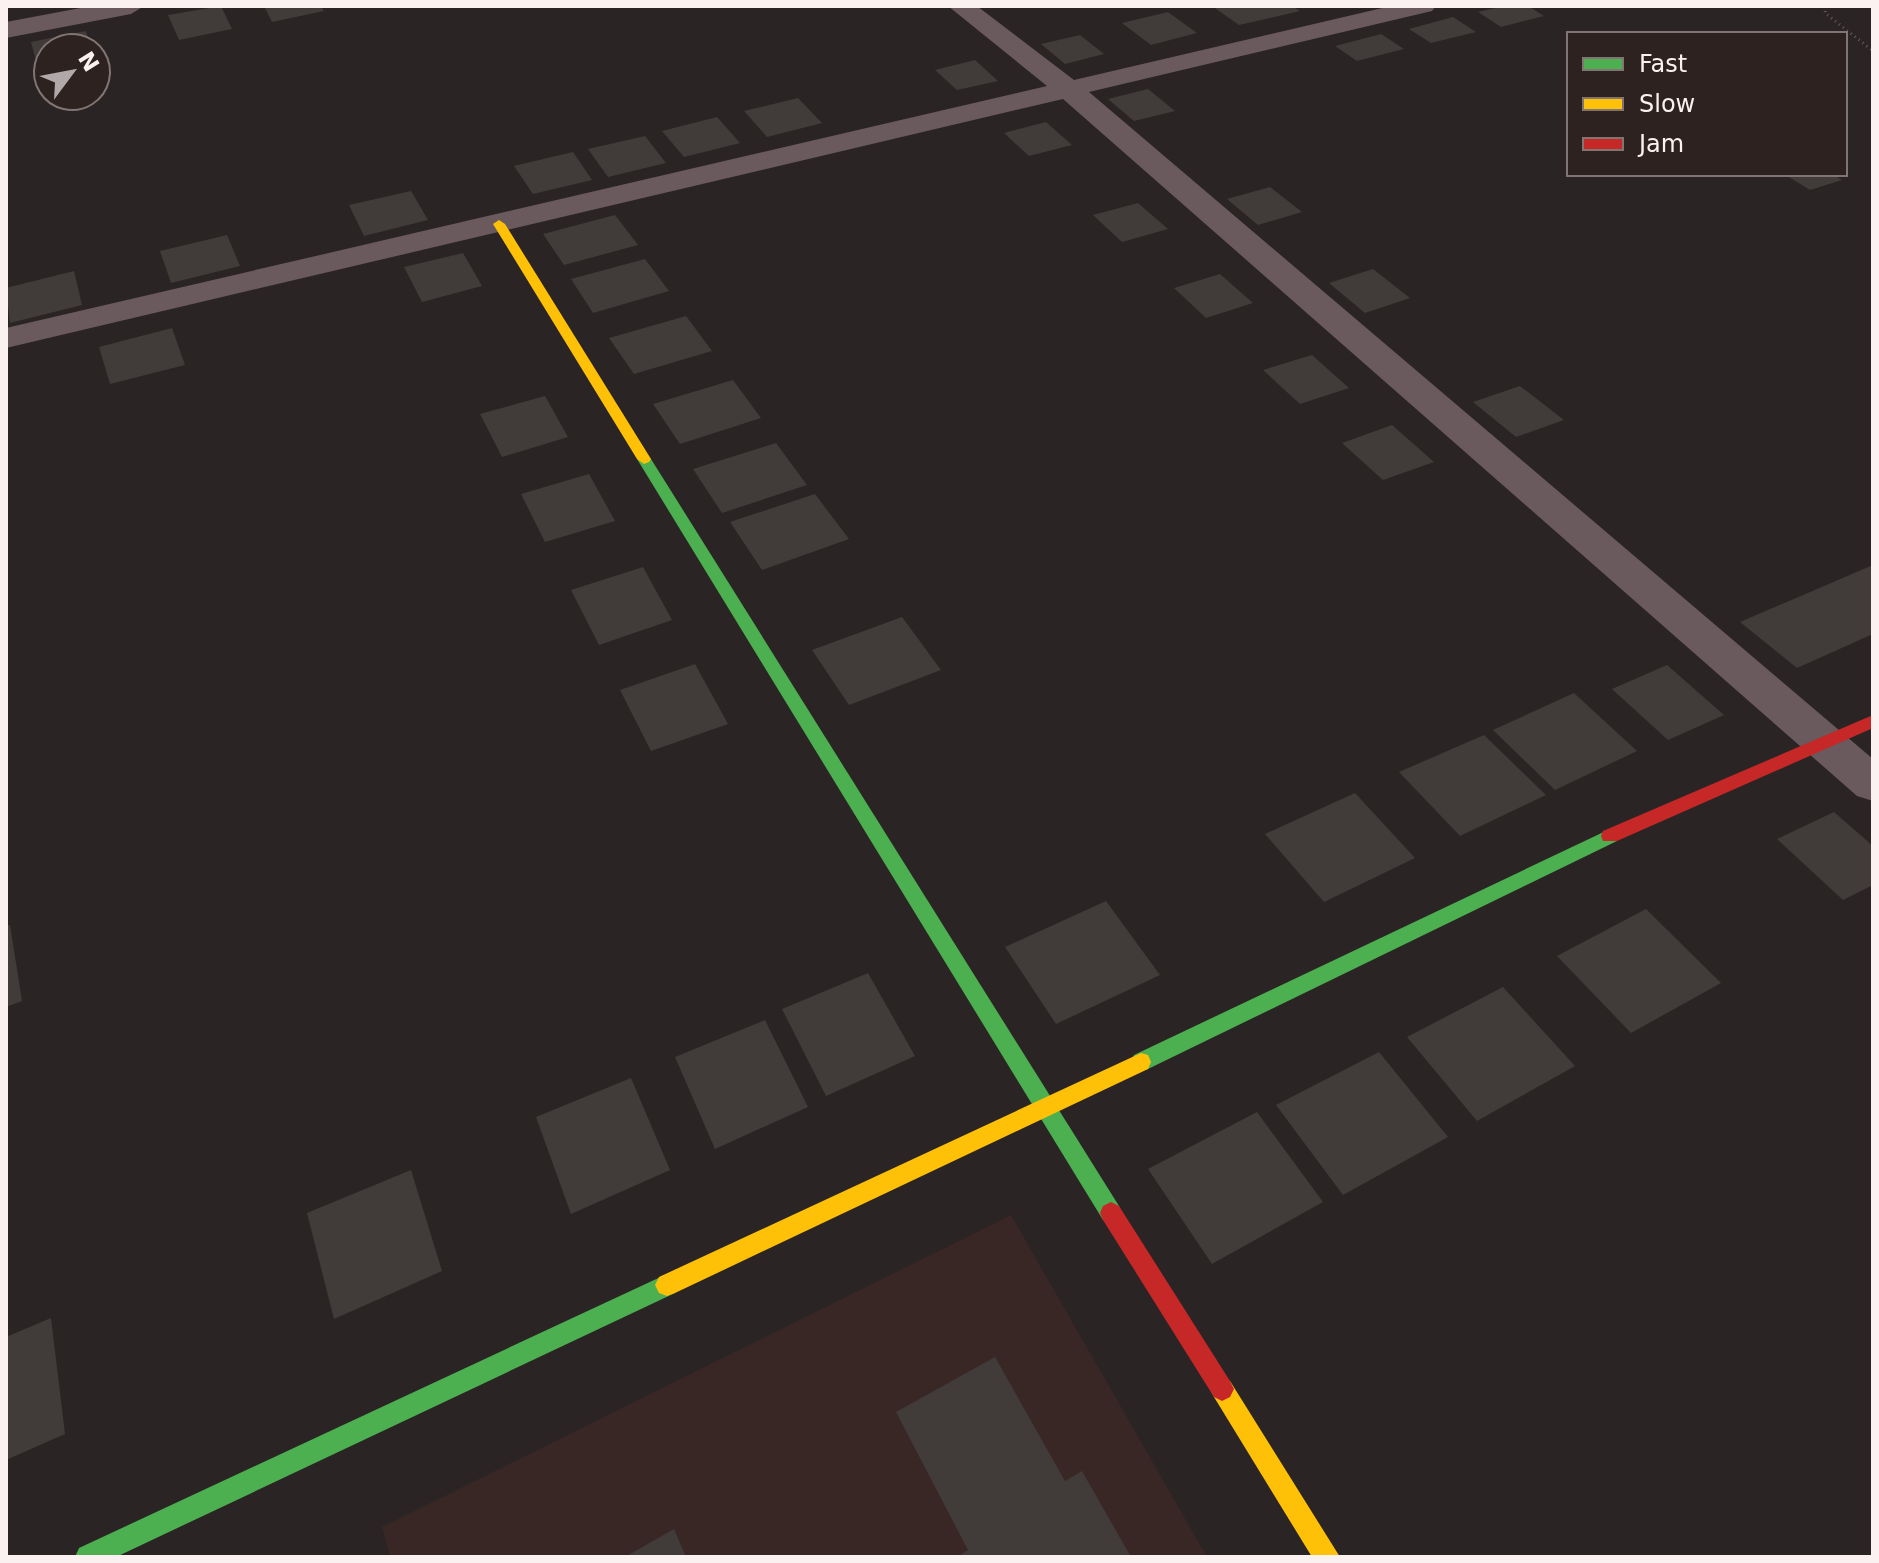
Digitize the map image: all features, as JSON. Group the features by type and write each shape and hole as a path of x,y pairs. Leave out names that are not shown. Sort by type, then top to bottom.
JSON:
{"street":[{"path":"6,30 131,6"},
{"path":"961,6 1066,87 1873,784"},
{"path":"6,338 499,224 1066,87 1423,6"},
{"path":"499,224 1045,1108 1327,1557"},
{"path":"88,1557 1045,1108 1617,833 1873,721"}],"path":[{"path":"1826,6 1825,13 1873,51"}],"shaded area":[{"path":"1011,1215 1207,1557 390,1557 382,1527"}],"building":[{"path":"221,6 232,29 179,40 168,15"},
{"path":"264,6 321,6 324,11 272,22"},
{"path":"1212,6 1292,6 1300,11 1239,25"},
{"path":"1504,6 1528,6 1544,16 1501,27 1478,12"},
{"path":"1168,12 1197,33 1151,45 1122,23"},
{"path":"1453,17 1476,32 1431,43 1409,29"},
{"path":"1381,34 1404,49 1357,61 1335,46"},
{"path":"1080,35 1104,54 1065,64 1041,44"},
{"path":"975,60 998,81 957,90 935,70"},
{"path":"1148,89 1175,111 1134,121 1108,99"},
{"path":"798,98 822,123 767,137 744,111"},
{"path":"717,117 740,143 684,157 662,131"},
{"path":"1046,122 1072,145 1029,156 1004,133"},
{"path":"645,136 666,163 608,177 588,149"},
{"path":"573,152 592,180 533,194 514,166"},
{"path":"1787,176 1835,176 1842,180 1810,190"},
{"path":"1270,187 1302,212 1258,225 1227,199"},
{"path":"411,191 428,220 364,236 349,205"},
{"path":"1138,203 1168,229 1122,242 1093,215"},
{"path":"615,215 638,245 564,265 543,234"},
{"path":"227,235 240,266 171,283 160,251"},
{"path":"463,253 482,286 422,302 404,267"},
{"path":"645,259 669,291 593,313 571,279"},
{"path":"1373,269 1410,298 1365,313 1329,283"},
{"path":"74,271 82,305 10,323 6,288"},
{"path":"1220,274 1253,303 1206,318 1174,288"},
{"path":"686,316 712,351 634,374 609,338"},
{"path":"172,328 185,365 110,384 99,347"},
{"path":"1312,355 1349,388 1300,404 1263,370"},
{"path":"733,380 761,418 680,444 653,404"},
{"path":"1520,386 1564,420 1516,437 1473,402"},
{"path":"545,396 568,437 502,457 480,414"},
{"path":"1392,425 1434,462 1383,480 1342,443"},
{"path":"776,443 807,485 722,513 693,469"},
{"path":"589,474 615,521 545,542 521,494"},
{"path":"815,494 849,539 762,570 730,522"},
{"path":"1873,565 1873,634 1797,668 1740,622"},
{"path":"643,567 672,620 599,645 571,590"},
{"path":"902,617 941,670 849,705 812,650"},
{"path":"695,664 728,724 651,751 620,690"},
{"path":"1667,665 1724,715 1668,740 1612,689"},
{"path":"1574,693 1637,751 1555,790 1493,730"},
{"path":"1484,735 1546,795 1460,836 1399,772"},
{"path":"1355,793 1415,858 1324,902 1265,834"},
{"path":"1834,812 1873,846 1873,885 1843,900 1777,839"},
{"path":"1106,901 1160,975 1056,1024 1005,947"},
{"path":"1646,909 1721,983 1631,1033 1557,956"},
{"path":"10,925 22,1001 6,1007 6,926"},
{"path":"868,973 915,1056 826,1096 782,1009"},
{"path":"1503,987 1575,1066 1477,1121 1407,1037"},
{"path":"765,1020 808,1107 715,1149 675,1057"},
{"path":"1379,1052 1448,1137 1343,1195 1276,1105"},
{"path":"631,1078 670,1170 571,1214 536,1117"},
{"path":"1257,1112 1323,1202 1212,1264 1148,1169"},
{"path":"411,1170 442,1271 334,1319 307,1213"},
{"path":"51,1318 65,1434 6,1460 6,1337"},
{"path":"995,1357 1065,1481 1082,1471 1131,1557 957,1557 968,1550 896,1412"},
{"path":"674,1529 686,1557 625,1557"}],"traffic: fast":[{"path":"644,459 1111,1213"},
{"path":"1141,1062 1610,836"},
{"path":"88,1557 667,1285"}],"traffic: slow":[{"path":"499,224 644,459"},
{"path":"667,1285 1141,1062"},
{"path":"1222,1389 1327,1557"}],"traffic: jam":[{"path":"1610,836 1873,721"},
{"path":"1111,1213 1222,1389"}]}
